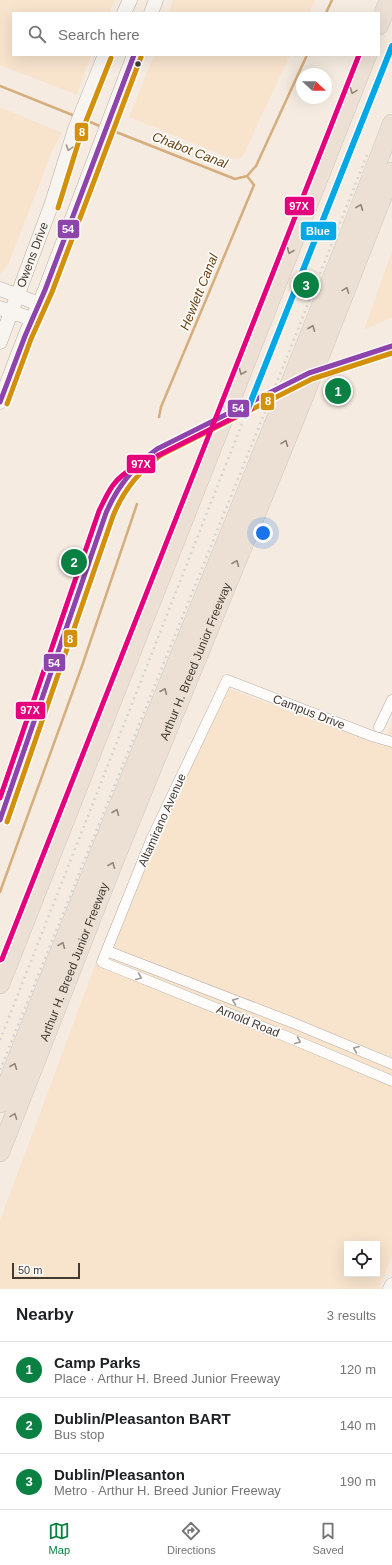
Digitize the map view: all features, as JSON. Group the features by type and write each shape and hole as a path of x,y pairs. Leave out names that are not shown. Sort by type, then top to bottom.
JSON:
{"highway":[{"path":"380,22 389,0"},
{"path":"0,984 4,966 367,56"},
{"path":"0,1102 159,704 275,422 392,124"},
{"name":"Arthur H. Breed Junior Freeway","path":"0,1152 111,868 322,353 392,172"}],"street":[{"path":"124,12 130,0"},
{"path":"151,12 156,0"},
{"name":"Owens Drive","path":"0,342 6,310 18,296 52,203 74,129 105,56"},
{"name":"Owens Drive","path":"0,402 134,56"},
{"path":"0,289 39,304"},
{"path":"6,310 32,319"},
{"name":"Campus Drive","path":"227,680 372,736 392,742"},
{"name":"Altamirano Avenue","path":"102,962 152,840 227,680"},
{"path":"379,727 392,700"},
{"name":"Arnold Road","path":"107,952 291,1022 392,1064"},
{"name":"Arnold Road","path":"102,962 392,1081"},
{"path":"390,1289 392,1285"}],"shaded area":[{"path":"0,0 115,0 109,12 12,12 12,56 91,56 77,95 0,65"},
{"path":"173,0 315,0 309,12 169,12"},
{"path":"154,56 290,56 243,156 238,159 232,159 129,117"},
{"path":"0,107 62,133 51,154 8,265 0,274"},
{"path":"392,251 392,317 364,330"},
{"path":"219,685 383,746 392,723 392,1256 379,1289 0,1289 1,1218 108,930"}],"waterway":[{"name":"Chabot Canal","path":"326,12 332,0"},
{"name":"Chabot Canal","path":"111,130 235,179 247,176 256,166 307,56"},
{"name":"Chabot Canal","path":"0,86 75,116"},
{"name":"Chabot Canal","path":"83,119 102,127"},
{"name":"Hewlett Canal","path":"159,417 161,407 254,185 247,176"},
{"name":"Hewlett Canal","path":"0,892 82,666 137,504"}],"railway":[{"path":"0,1070 367,155"},
{"path":"0,1040 245,416"}],"transit line":[{"name":"Blue","path":"245,416 392,46"},
{"name":"54","path":"0,402 25,336 45,290 134,56"},
{"name":"97X","path":"0,960 2,959 359,56"},
{"name":"8","path":"7,404 31,339 52,292 141,57"},
{"name":"8","path":"58,208 82,131 111,58"},
{"name":"54","path":"0,820 106,513 115,494 127,478 157,449 309,373 392,346"},
{"name":"8","path":"7,822 113,516 132,482 161,455 312,379 392,353"},
{"name":"97X","path":"0,798 99,511 112,486 126,472 133,468 251,409"}],"place":[{"name":"Dublin/Pleasanton","path":"306,285"},
{"name":"Camp Parks","path":"338,391"},
{"name":"Dublin/Pleasanton BART","path":"74,562"}]}
